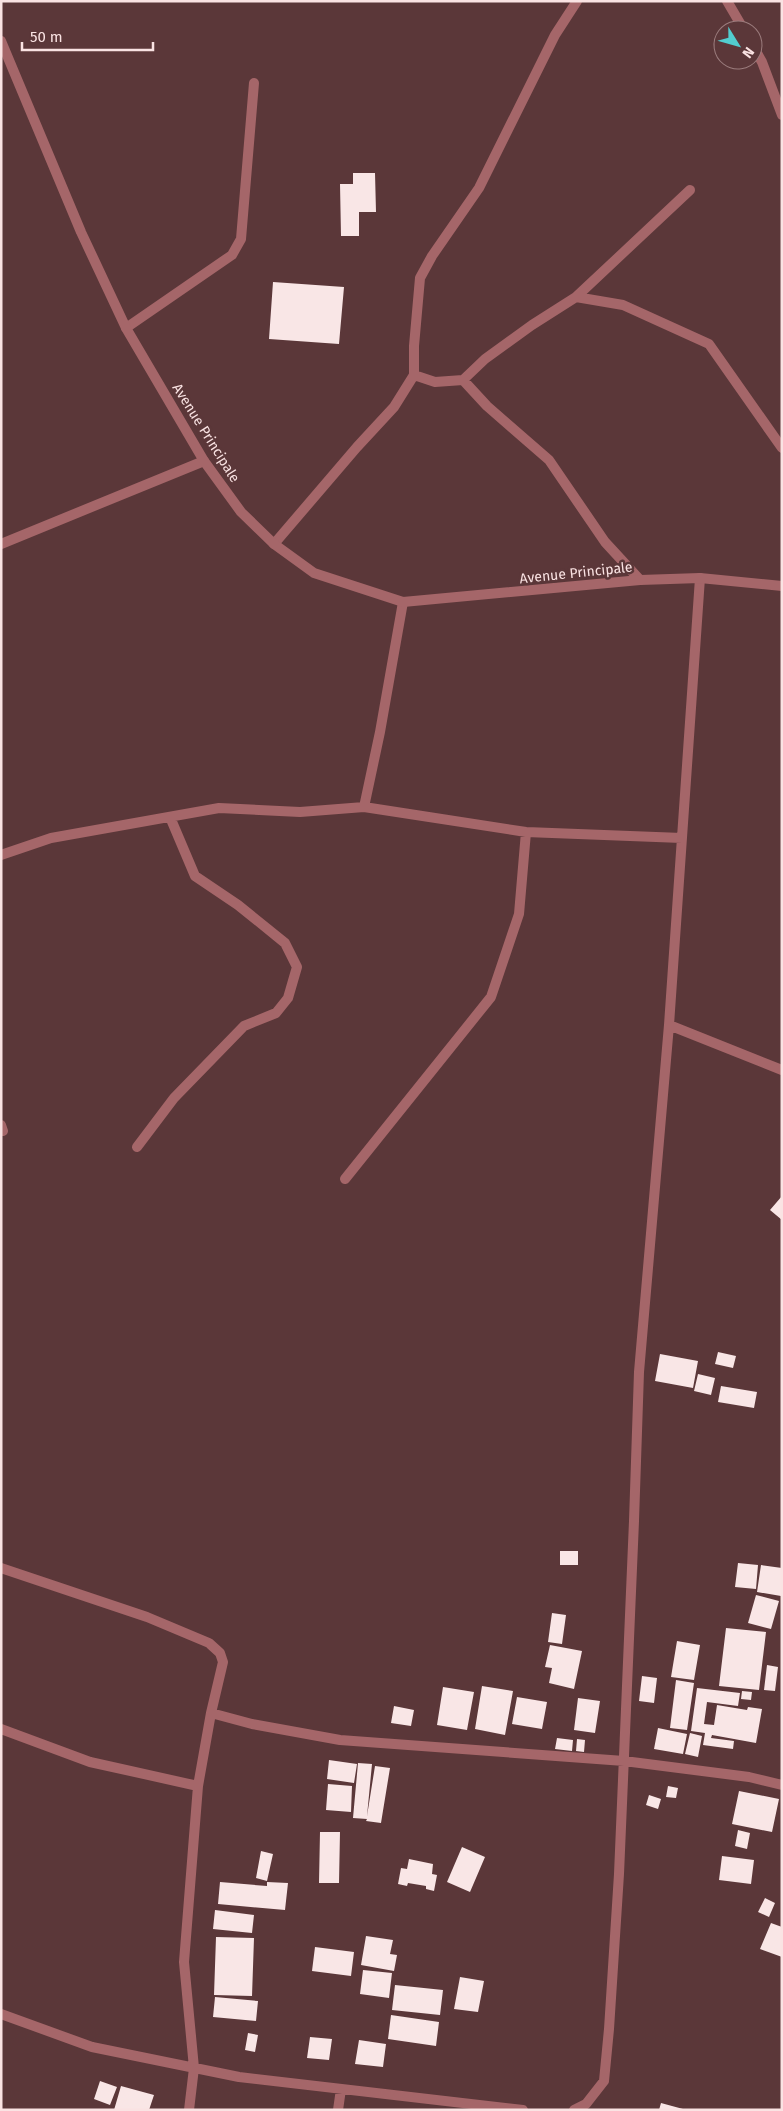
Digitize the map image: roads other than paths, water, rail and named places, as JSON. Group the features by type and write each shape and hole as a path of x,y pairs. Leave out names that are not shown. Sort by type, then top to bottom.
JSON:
{"street":[{"path":"274,544 394,407 414,375 414,346 420,278 432,256 478,188 555,35 577,1"},
{"path":"727,1 738,20"},
{"name":"Avenue Principale","path":"1,41 81,232 126,328 204,461 241,512 274,544 314,573 403,602 640,580 700,578 782,586"},
{"path":"763,65 782,115"},
{"path":"126,328 232,255 241,239 254,83"},
{"path":"414,375 434,382 464,380 485,359 532,325 576,298 690,190"},
{"path":"576,298 623,305 709,344 782,448"},
{"path":"464,380 487,406 549,460 604,542 640,580"},
{"path":"1,544 204,461"},
{"path":"574,2110 586,2104 604,2081 619,1874 639,1372 669,1025 700,578"},
{"path":"364,807 380,732 403,602"},
{"path":"1,855 51,838 219,808 300,812 364,807 526,832 682,838"},
{"path":"137,1147 174,1098 244,1026 276,1013 288,998 297,968 285,942 195,876 170,817"},
{"path":"345,1179 491,997 519,914 526,832"},
{"path":"669,1025 782,1070"},
{"path":"1,1568 148,1616 209,1643 220,1653 223,1662 211,1713 198,1786 184,1962 194,2068 189,2110"},
{"path":"211,1713 252,1724 340,1740 624,1761 749,1777 782,1785"},
{"path":"1,1729 90,1762 198,1786"},
{"path":"1,2014 92,2047 238,2077 523,2110"},
{"path":"338,2110 341,2089"}]}
